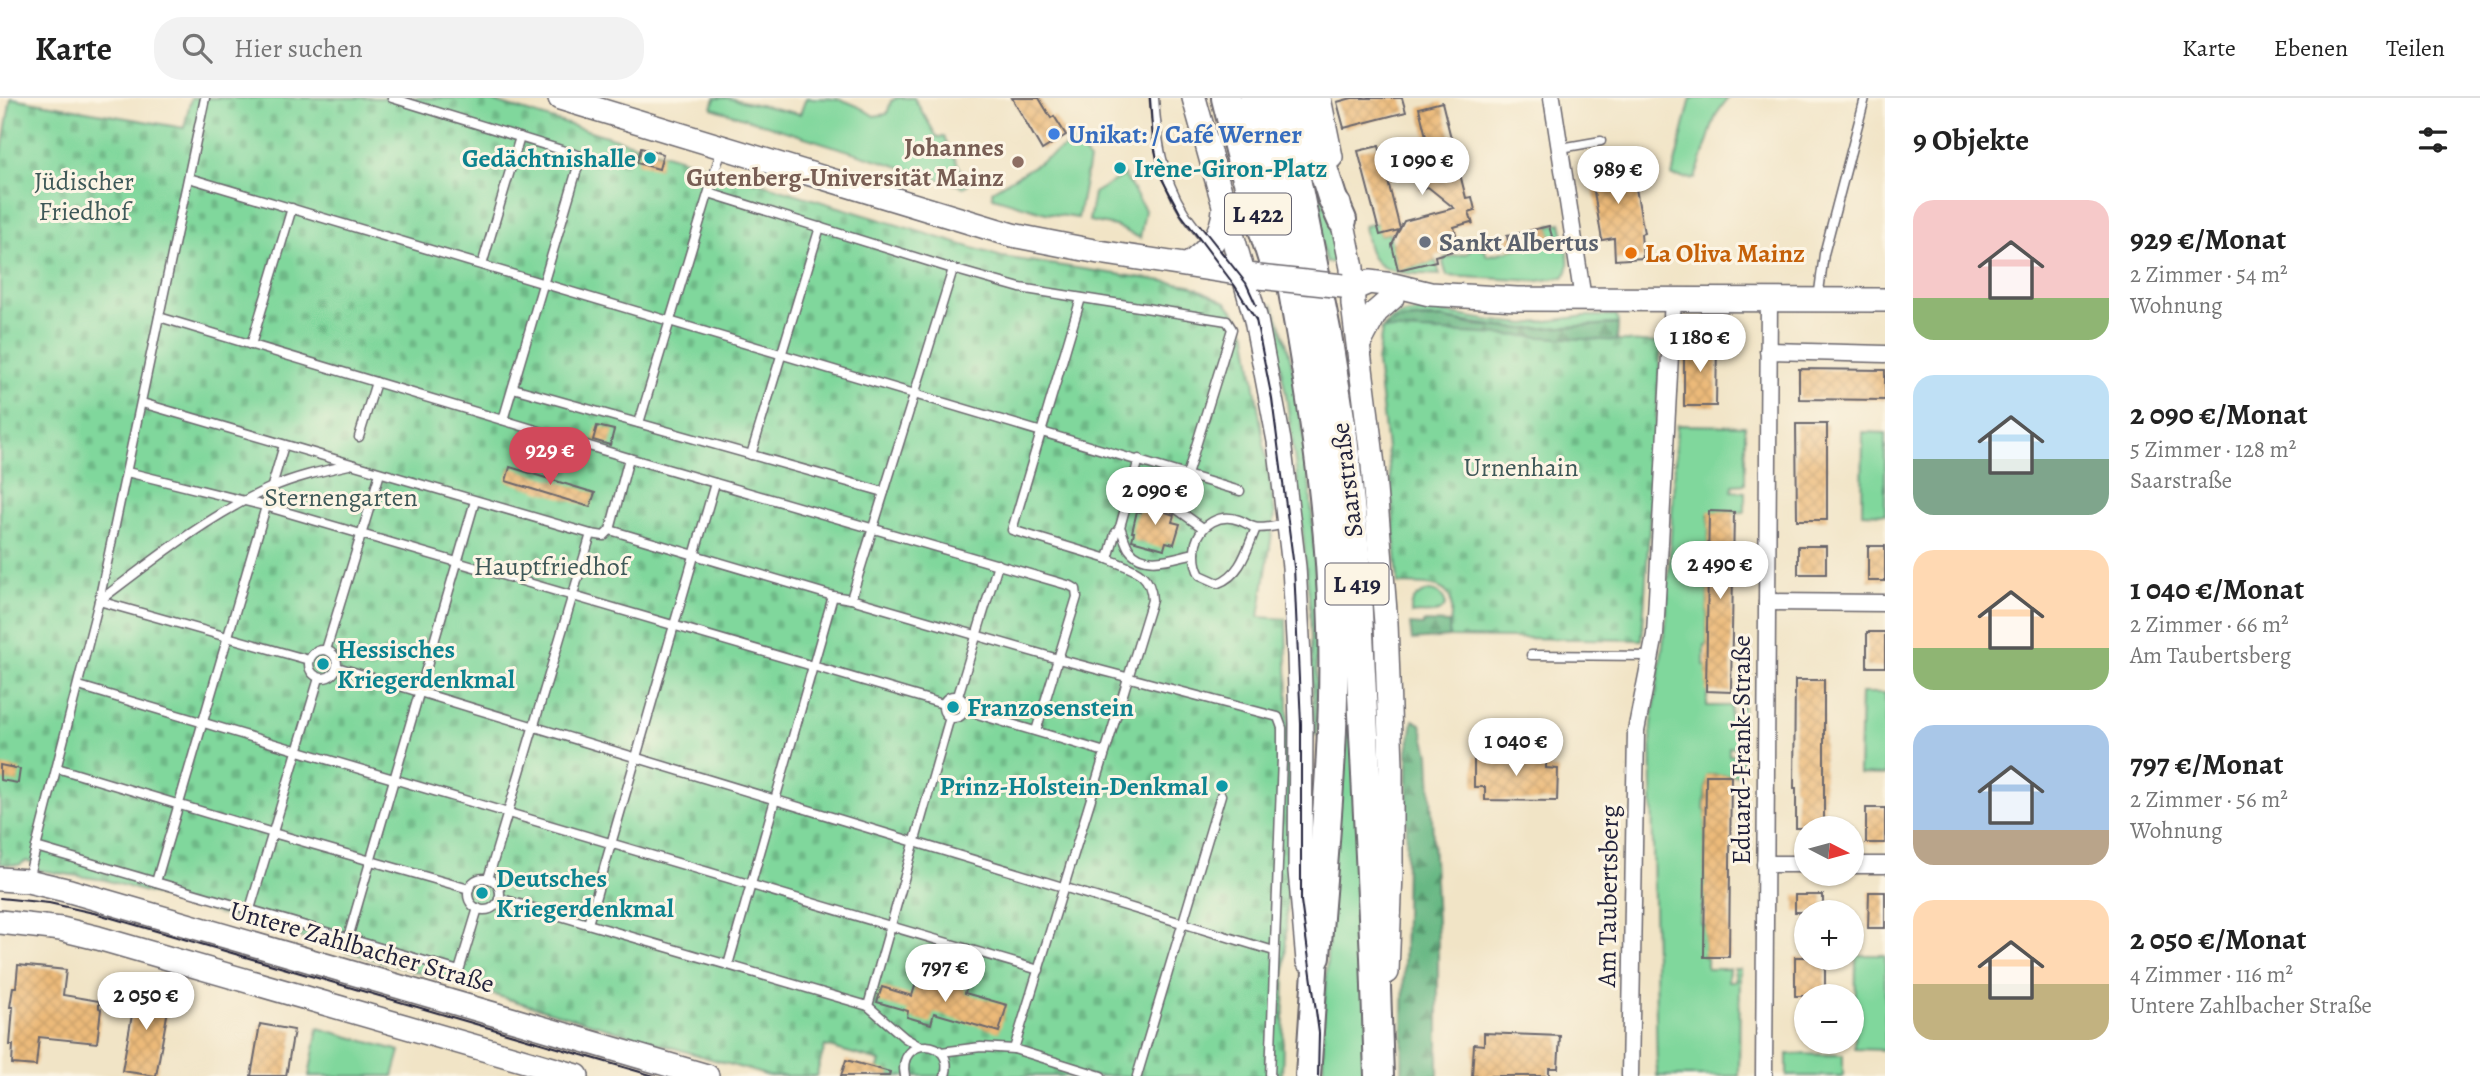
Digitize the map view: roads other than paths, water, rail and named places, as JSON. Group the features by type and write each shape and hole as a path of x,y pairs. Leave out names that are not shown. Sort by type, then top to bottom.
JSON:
{"highway":[{"name":"L 422","path":"1226,98 1271,257 1299,328"},
{"name":"Saarstraße","path":"1254,98 1279,210 1313,408 1325,506 1333,628 1331,740 1316,956"},
{"name":"Saarstraße","path":"1280,98 1327,335 1343,437 1355,552 1380,1076"},
{"path":"1301,98 1332,197 1342,220"}],"main road":[{"name":"Saarstraße","path":"1308,1076 1316,956"}],"street":[{"path":"560,98 1012,235 1244,274 1348,288 1369,296 1392,298 1430,294 1517,299 1885,300"},
{"name":"Saarstraße","path":"1194,98 1256,320 1272,399 1290,524 1299,643 1301,901 1314,994"},
{"name":"Saarstraße","path":"1319,98 1353,268 1348,288 1359,344 1376,497 1390,697 1391,873 1380,1076"},
{"path":"1552,98 1583,299"},
{"path":"1195,266 1219,234 1224,209"},
{"path":"1195,266 1232,291 1256,320"},
{"path":"1348,288 1369,282 1430,294"},
{"path":"1359,344 1376,312 1392,298"},
{"name":"Am Taubertsberg","path":"1630,1076 1636,731 1655,635 1673,299"},
{"name":"Eduard-Frank-Straße","path":"1764,1076 1769,299"},
{"path":"1768,351 1885,354"},
{"path":"1767,602 1885,603"},
{"path":"1765,864 1794,864"},
{"path":"1864,865 1885,865"},
{"name":"Untere Zahlbacher Straße","path":"0,879 27,881 70,891 707,1076"},
{"path":"0,922 61,929 98,938 577,1076"}],"lane":[{"path":"27,881 99,601 205,98"},
{"path":"391,98 581,156 503,420"},
{"name":"Saarstraße","path":"1154,98 1157,141 1166,175 1185,213 1210,245 1244,274"},
{"path":"1817,300 1824,254 1865,98"},
{"path":"482,265 520,137"},
{"path":"1561,148 1601,141"},
{"path":"639,423 722,148"},
{"path":"189,178 1240,491"},
{"path":"709,193 1036,292 1221,318 1231,325 1231,329 1188,475"},
{"path":"251,345 292,208"},
{"path":"751,455 820,227"},
{"path":"852,599 953,269"},
{"path":"1014,1049 1150,609 1152,592 1150,584 1141,573 1108,559 1012,530 1081,298"},
{"path":"159,317 1076,589 1077,597 1035,731"},
{"path":"359,437 376,382"},
{"path":"513,388 884,492"},
{"path":"142,403 604,536 610,530 629,458"},
{"path":"156,882 284,445"},
{"path":"1108,559 1139,459"},
{"path":"99,601 169,547 246,501 303,476 350,465"},
{"path":"127,472 265,506 943,704"},
{"path":"326,650 380,473"},
{"path":"588,924 715,483"},
{"path":"1130,493 1171,505 1203,528"},
{"path":"348,938 475,501"},
{"path":"1256,528 1239,568 1223,582 1212,582 1196,570 1195,553 1203,528 1214,521 1229,517 1256,528 1290,524"},
{"path":"1120,527 1129,549 1145,559 1161,560 1195,553"},
{"path":"610,530 1058,659 1278,717 1282,728 1282,758 1270,1076"},
{"path":"488,879 591,534"},
{"path":"958,696 998,564"},
{"path":"728,965 833,596"},
{"path":"99,601 309,660"},
{"path":"326,650 336,659 337,667 328,678 319,678 311,673 309,660 314,653 326,650"},
{"path":"1531,655 1650,656"},
{"path":"337,667 1274,951"},
{"path":"250,909 319,678"},
{"path":"79,686 1039,970"},
{"path":"950,717 943,710 943,704 947,698 958,696"},
{"path":"950,717 960,716 964,710 964,704 958,696"},
{"path":"964,710 1105,752"},
{"path":"868,1006 950,717"},
{"path":"57,768 469,889"},
{"path":"1137,1076 1221,795"},
{"path":"36,847 459,971 478,908"},
{"path":"479,879 488,879 499,889 499,898 493,906 478,908 471,903 469,889 479,879"},
{"path":"499,898 868,1006 905,1038 919,1046 931,1046 941,1052 947,1066 945,1076"},
{"name":"Saarstraße","path":"1314,994 1320,1042"},
{"path":"905,1076 903,1069 907,1055 919,1046"},
{"path":"941,1052 981,1046 1014,1049 1101,1076"}],"tram line":[{"path":"1150,98 1153,141 1161,177 1180,213 1235,286 1256,320 1272,399 1294,567 1301,724 1301,901 1319,1033 1318,1076"},
{"path":"1200,225 1246,283 1256,305"},
{"path":"0,898 49,903 98,914 654,1076"}],"place":[{"name":"Unikat: / Café Werner","path":"1054,134"},
{"name":"Gedächtnishalle","path":"650,158"},
{"name":"Johannes Gutenberg-Universität Mainz","path":"1018,162"},
{"name":"Irène-Giron-Platz","path":"1120,168"},
{"name":"Sankt Albertus","path":"1425,242"},
{"name":"La Oliva Mainz","path":"1631,253"},
{"name":"Hessisches Kriegerdenkmal","path":"323,664"},
{"name":"Franzosenstein","path":"953,707"},
{"name":"Prinz-Holstein-Denkmal","path":"1222,786"},
{"name":"Deutsches Kriegerdenkmal","path":"482,893"}],"park label":[{"name":"Jüdischer Friedhof","path":"84,196"},
{"name":"Urnenhain","path":"1521,467"},
{"name":"Sternengarten","path":"341,497"},
{"name":"Hauptfriedhof","path":"551,566"}]}
